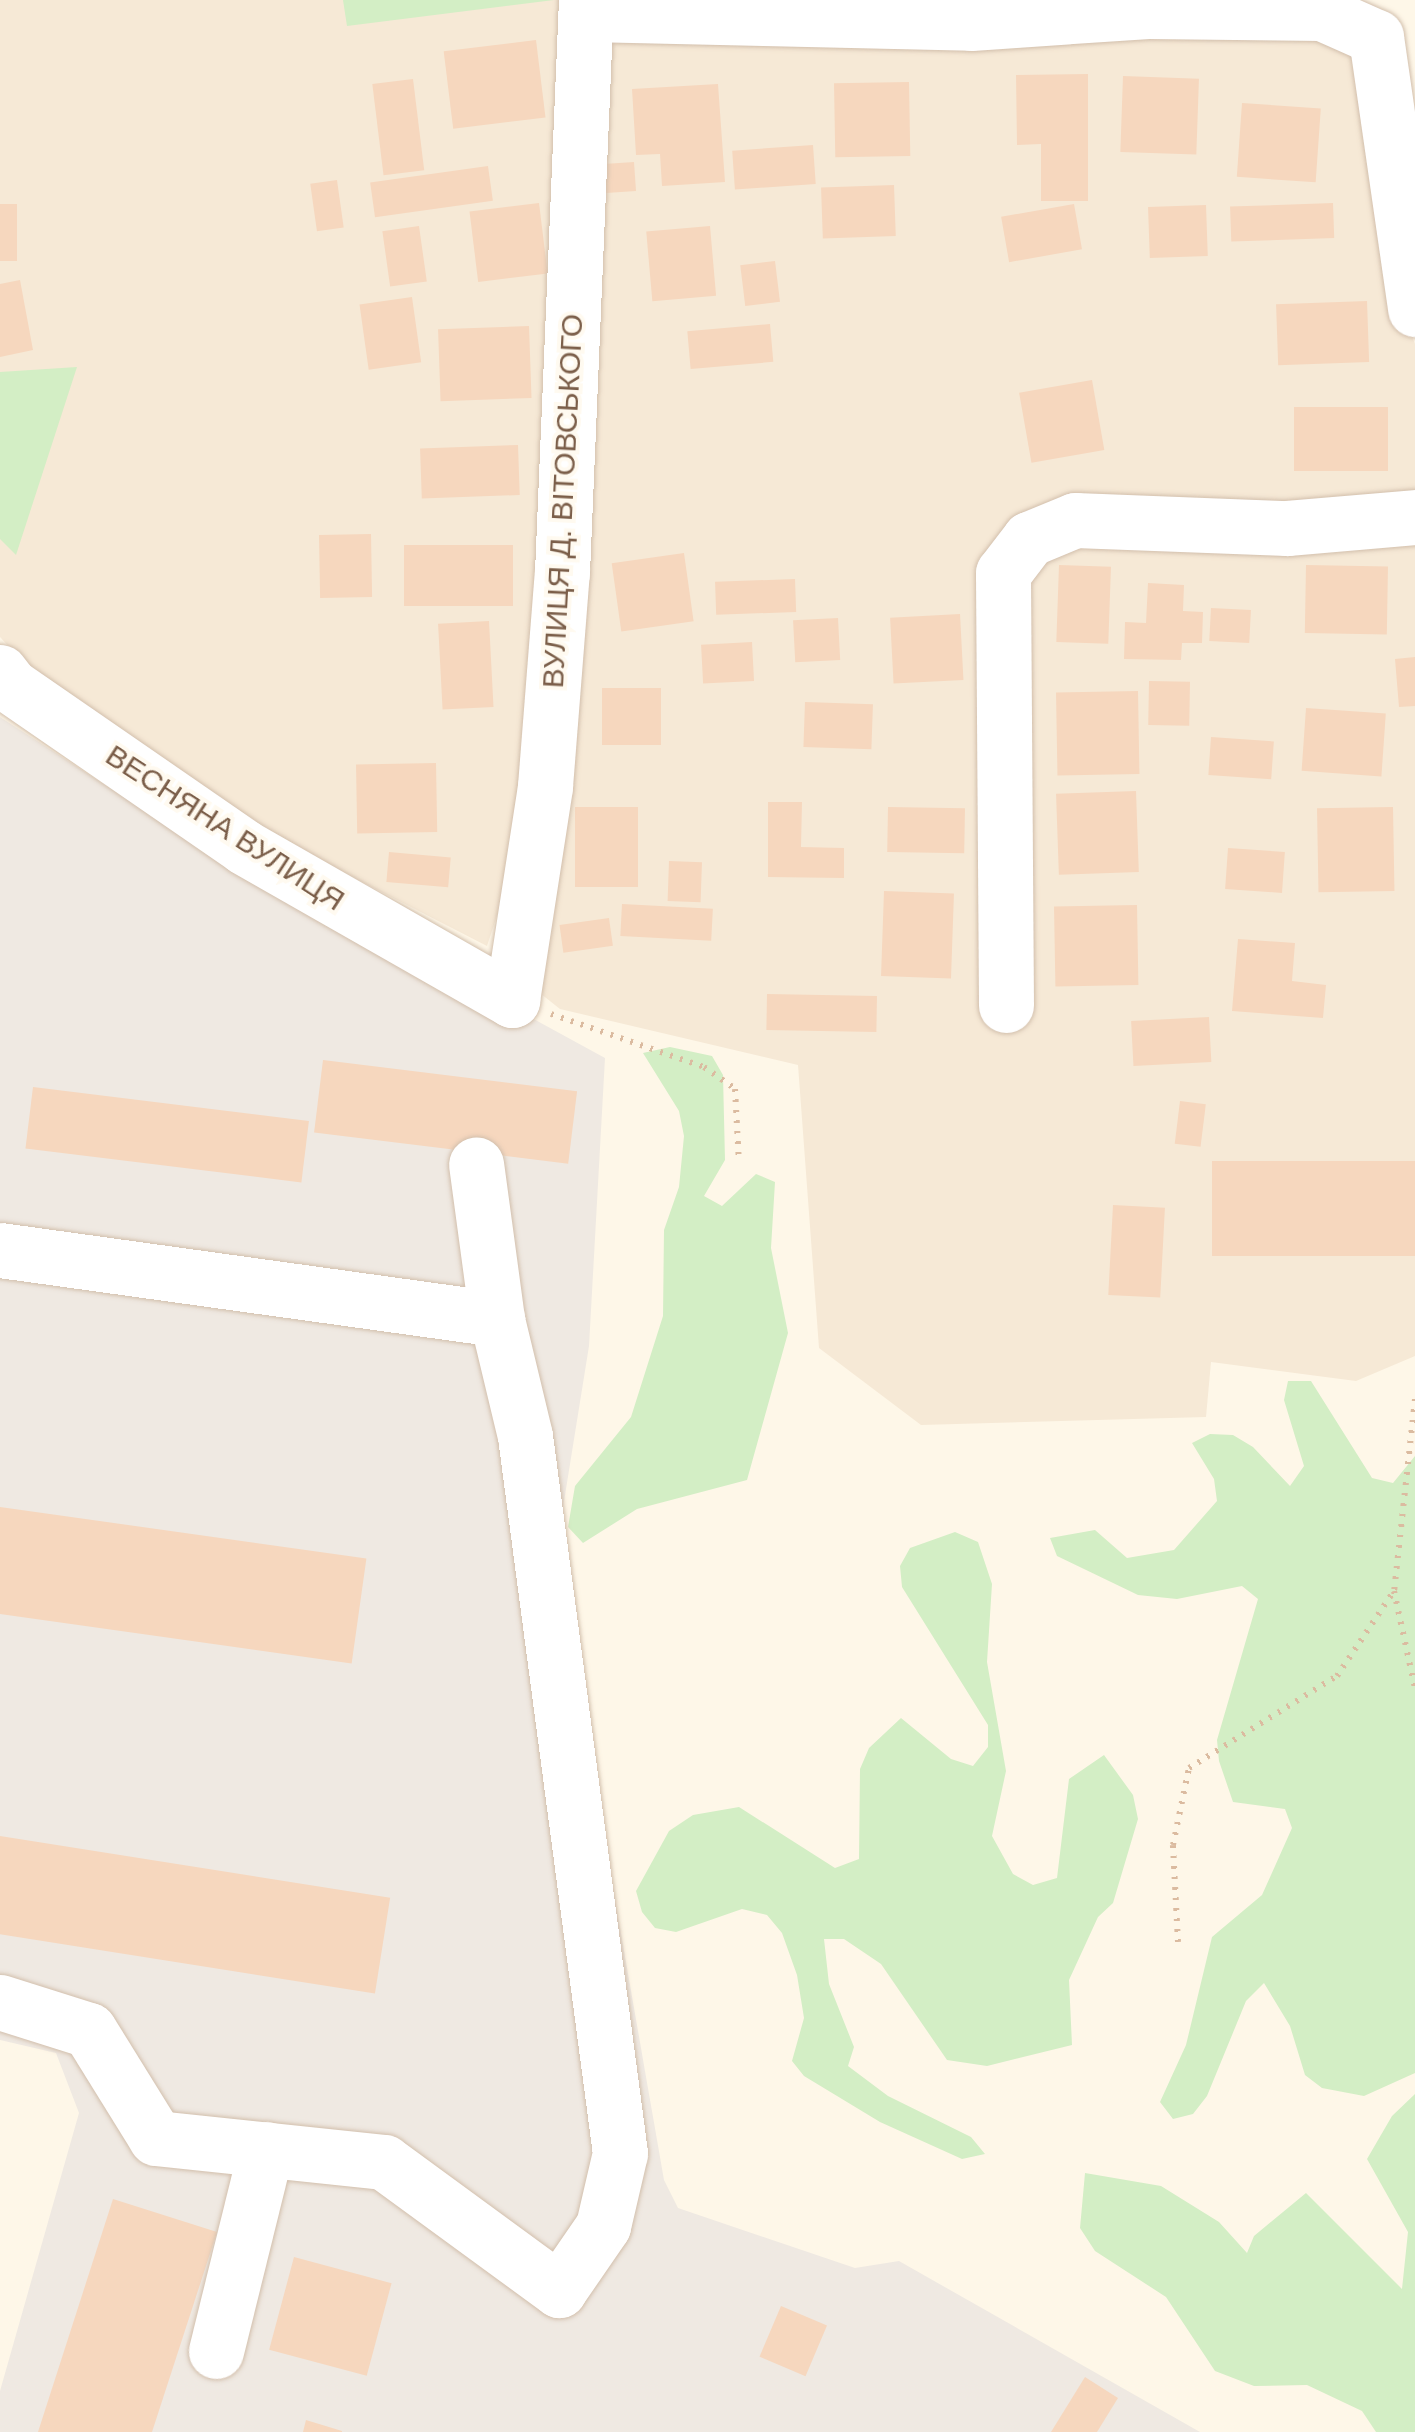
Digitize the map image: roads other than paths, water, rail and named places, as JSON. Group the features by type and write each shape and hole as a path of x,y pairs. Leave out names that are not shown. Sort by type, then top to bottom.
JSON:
{"street":[{"path":"587,7 971,24 1147,5 1384,19 1415,309"},
{"name":"ВУЛИЦЯ Д. ВІТОВСЬКОГО","path":"512,1000 545,786 562,572 587,7"},
{"path":"1006,1005 1003,573 1029,539 1075,520 1287,528 1415,518"},
{"name":"ВЕСНЯНА ВУЛИЦЯ","path":"4,693 244,847 512,1000"},
{"path":"0,2002 89,2030 156,2138 384,2162 559,2290 604,2226 620,2153 524,1436 497,1319 476,1164"},
{"path":"0,1250 497,1319"},
{"path":"216,2351 266,2150"}]}
